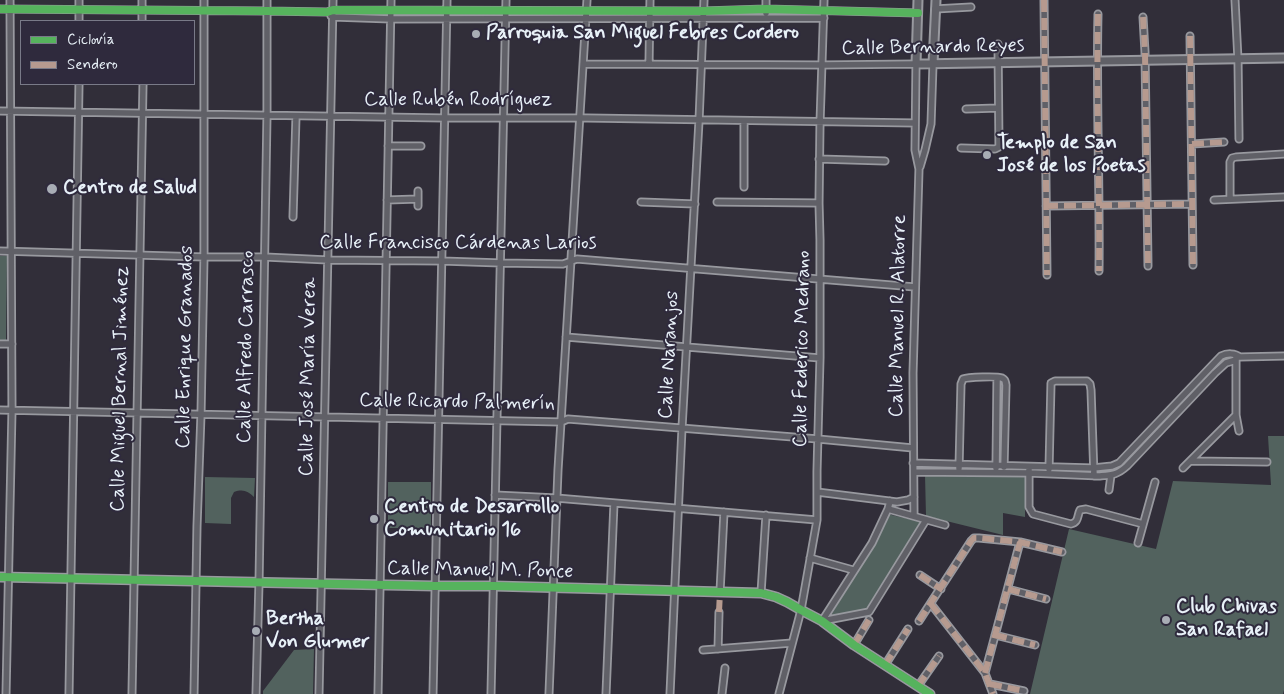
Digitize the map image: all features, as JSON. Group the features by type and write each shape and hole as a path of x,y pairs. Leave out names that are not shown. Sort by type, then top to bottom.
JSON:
{"street":[{"path":"6,694 12,410 10,0"},
{"path":"79,0 79,20"},
{"path":"142,0 142,20"},
{"name":"Calle Enrique Granados","path":"194,694 204,257 204,0"},
{"name":"Calle Alfredo Carrasco","path":"256,694 265,257 267,0"},
{"name":"Calle José María Verea","path":"319,694 333,17 330,11 333,0"},
{"path":"378,694 391,0"},
{"path":"433,694 447,0"},
{"path":"491,694 506,0"},
{"path":"549,694 556,498 587,0"},
{"path":"649,64 650,0"},
{"name":"Calle Naranjos","path":"670,694 704,0"},
{"path":"766,0 766,18"},
{"name":"Calle Federico Medrano","path":"779,694 801,610 817,520 820,358 819,159 824,0"},
{"name":"Calle Manuel R. Alatorre","path":"914,516 915,287 919,169 915,150 918,0"},
{"name":"Calle Manuel R. Alatorre","path":"919,169 926,150 931,124 936,0"},
{"path":"1044,0 1047,275"},
{"path":"1235,0 1240,139"},
{"path":"935,10 971,7"},
{"path":"0,9 650,11 766,18 824,14 918,13"},
{"path":"333,17 391,19 650,18 766,9 824,14"},
{"path":"1098,14 1099,271"},
{"path":"1143,17 1148,266"},
{"path":"1190,36 1193,265"},
{"path":"961,148 998,148 998,44"},
{"name":"Calle Bernardo Reyes","path":"583,64 822,65 1284,58"},
{"path":"69,694 79,85"},
{"name":"Calle Miguel Bernal Jiménez","path":"132,694 143,85"},
{"path":"966,108 998,108"},
{"name":"Calle Rubén Rodríguez","path":"0,111 915,124"},
{"path":"293,217 296,116"},
{"path":"744,121 744,187"},
{"path":"1192,144 1224,142"},
{"path":"388,146 421,146"},
{"path":"1230,199 1230,162 1232,158 1284,154"},
{"path":"819,159 885,160"},
{"path":"418,191 418,206"},
{"path":"1214,200 1284,197"},
{"path":"387,200 418,199"},
{"path":"641,202 695,204"},
{"path":"717,202 819,203"},
{"path":"1046,206 1192,204"},
{"name":"Calle Francisco Cárdenas Larios","path":"0,251 140,256 563,264 577,259 915,287"},
{"path":"566,336 820,358"},
{"path":"0,344 12,344"},
{"path":"913,463 1093,468 1112,466 1119,463 1222,355 1238,357 1284,356"},
{"path":"914,472 1029,473 1094,476 1118,474 1215,373 1226,363 1238,357"},
{"path":"1238,357 1236,415 1239,431"},
{"path":"1209,368 1215,373"},
{"path":"959,472 962,382 966,378 1002,378 1005,380 1006,385 1004,473"},
{"path":"996,473 997,378"},
{"path":"1049,474 1050,383 1055,381 1087,381 1091,387 1094,476"},
{"name":"Calle Ricardo Palmerín","path":"0,410 561,422 568,419 913,448"},
{"path":"1183,468 1236,415"},
{"path":"1191,461 1266,462"},
{"path":"1029,466 1029,507 1034,514 1070,524 1076,522 1080,510 1086,509 1143,524"},
{"path":"1109,490 1111,475"},
{"path":"1138,543 1155,482"},
{"path":"817,492 902,502 914,497"},
{"path":"496,495 556,498 817,520"},
{"path":"822,621 872,543 890,501"},
{"path":"606,694 614,503"},
{"path":"888,509 945,525"},
{"path":"720,592 724,512"},
{"path":"761,593 766,515"},
{"path":"822,621 869,612 926,520"},
{"path":"919,621 972,539 1020,542 1062,552"},
{"path":"985,673 1020,542"},
{"path":"810,558 853,570"},
{"path":"920,575 941,589"},
{"name":"Calle Manuel M. Ponce","path":"0,577 761,593 787,602 822,621 854,645 930,694"},
{"path":"1008,589 1046,599"},
{"path":"931,604 985,673 993,694"},
{"path":"718,649 719,612"},
{"path":"854,645 869,620"},
{"path":"885,665 908,629"},
{"path":"995,635 1035,645"},
{"path":"703,650 792,643"},
{"path":"918,686 939,656"},
{"path":"722,694 725,668"},
{"path":"990,684 1024,691"}],"shaded area":[{"path":"0,256 7,256 6,340 0,340"},
{"name":"Club Chivas San Rafael","path":"1268,436 1284,436 1283,694 1030,694 1069,529 1156,549 1173,481 1271,485"},
{"path":"925,475 1025,476 1025,517 1003,513 1003,535 926,516"},
{"path":"205,477 255,478 254,497 245,491 234,492 231,498 231,524 205,523"},
{"path":"388,482 431,482 431,528 388,528"},
{"path":"887,514 922,522 868,610 830,617 885,524"},
{"path":"314,649 313,694 263,694 263,691 294,650"}],"marked path":[{"path":"1044,0 1047,275"},
{"path":"1098,14 1099,271"},
{"path":"1143,17 1148,266"},
{"path":"1190,36 1193,265"},
{"path":"1192,144 1224,142"},
{"path":"1046,206 1192,204"},
{"path":"919,621 974,538 1020,542 1062,552"},
{"path":"985,673 1020,542"},
{"path":"920,575 941,589"},
{"path":"1008,589 1046,599"},
{"path":"719,612 720,592"},
{"path":"931,604 985,673 993,694"},
{"path":"854,645 869,620"},
{"path":"885,665 908,629"},
{"path":"995,635 1035,645"},
{"path":"918,686 939,656"},
{"path":"990,684 1024,691"}],"cycle path":[{"path":"0,9 327,12 333,10 704,11 766,9 918,13"},
{"path":"0,577 761,593 787,602 822,621 854,645 930,694"}],"place":[{"name":"Parroquia San Miguel Febres Cordero","path":"476,34"},
{"name":"Templo de San José de los Poetas","path":"987,155"},
{"name":"Centro de Salud","path":"52,189"},
{"name":"Centro de Desarrollo Comunitario 16","path":"374,519"},
{"name":"Club Chivas San Rafael","path":"1166,620"},
{"name":"Bertha Von Glumer","path":"256,631"}]}
